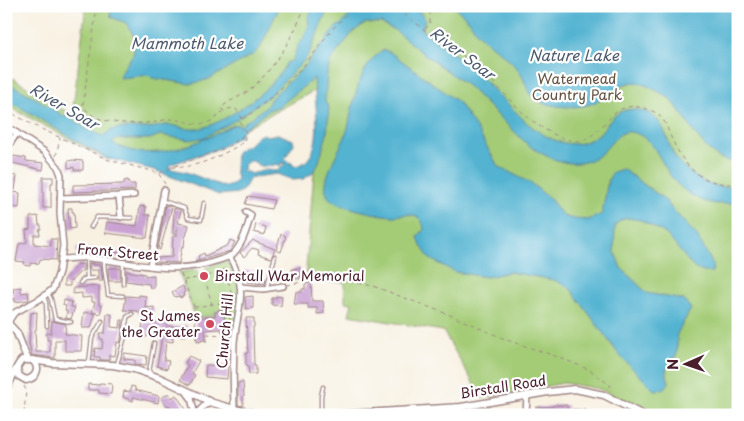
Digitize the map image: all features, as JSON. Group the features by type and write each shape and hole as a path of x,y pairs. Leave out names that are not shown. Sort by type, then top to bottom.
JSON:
{"street":[{"path":"6,126 45,152 55,161 61,175 62,259"},
{"path":"6,150 17,133"},
{"path":"150,266 164,190"},
{"path":"60,198 134,195"},
{"path":"119,196 121,217"},
{"path":"229,256 239,246 254,216 246,212"},
{"name":"Front Street","path":"46,295 53,289 62,259 86,258 178,268 202,266 229,256"},
{"name":"Church Hill","path":"229,256 237,272 241,287 241,308 234,342 234,409"},
{"path":"241,287 267,288 283,286"},
{"path":"37,372 36,364 26,356 17,333 7,322 21,308 46,295"},
{"path":"21,380 18,373 18,365 22,347"},
{"path":"7,388 18,365 30,360 52,363 89,363 117,366 148,373 213,403 261,415"},
{"path":"7,388 21,380 33,378 37,372 52,363"},
{"path":"184,389 191,398 195,415"},
{"name":"Birstall Road","path":"331,415 381,414 461,407 575,389 608,396 643,415"},
{"path":"526,415 527,396"},
{"path":"195,415 204,406 213,403"},
{"path":"461,407 462,415"}],"lane":[{"path":"162,201 184,208 188,218 201,220 204,203"},
{"path":"92,227 94,219 97,217 132,218"},
{"path":"267,288 275,256"},
{"path":"86,258 87,278"},
{"path":"104,260 104,277 107,281 108,295 123,296"},
{"path":"123,284 124,262"},
{"path":"80,283 87,278 95,278"},
{"path":"46,295 51,299 54,319 71,322"},
{"path":"46,295 47,326"},
{"path":"6,311 7,322"},
{"path":"117,366 124,340 127,316 132,314"},
{"path":"89,363 92,338 102,320"},
{"path":"148,373 154,343"},
{"path":"321,415 323,387"}],"path":[{"path":"98,6 83,104 84,109 88,113 107,122 158,122 168,119 198,125 217,118 223,111 232,108 236,109 242,118 240,122 246,132 244,142 198,164 180,168 171,167"},
{"path":"223,111 221,108 228,101 252,88 266,73 293,34 305,6"},
{"path":"344,6 348,13"},
{"path":"242,118 256,110 304,65 326,37 357,6"},
{"path":"390,6 477,66 534,124 561,138 580,141 604,126 617,112 628,107 644,108 657,113 664,122 677,151 688,167 704,179 728,185 738,184"},
{"path":"424,29 430,24 431,17 426,6"},
{"path":"6,110 37,127 108,160 160,174 164,180 164,190"},
{"path":"160,174 171,167 241,139 246,132"},
{"path":"55,161 60,137"},
{"path":"178,268 194,307 196,342 207,341 207,334 224,335 234,342"},
{"path":"183,280 204,277 226,269 233,301 227,333 224,335"},
{"path":"204,277 212,305"},
{"path":"283,286 307,281 348,281 373,286 450,315 507,340 590,370 611,386 608,396"},
{"path":"194,307 232,301"},
{"path":"21,380 26,390 24,415"}],"green space":[{"name":"Watermead Country Park","path":"86,6 738,6 738,415 650,415 640,407 599,389 564,383 482,398 443,331 349,315 352,303 345,302 345,282 305,281 321,87 229,137 204,148 108,160 6,105 6,74 72,115"},
{"path":"227,261 233,269 236,278 239,298 231,338 226,332 224,309 215,312 215,316 193,318 193,311 179,272 197,270 199,278 206,281 209,276 206,267"}],"water":[{"name":"Mammoth Lake","path":"109,6 280,6 260,48 254,54 209,79 190,84 152,78 149,75 120,78 119,76 133,54 137,41 126,23 111,17"},
{"path":"314,6 329,6 309,54 304,61 269,96 234,121 205,137 196,139 189,140 160,135 150,139 120,139 113,141 114,144 129,150 160,152 205,139 233,125 238,124 240,126 267,106 271,98 305,66 337,26 354,11 362,6 416,6 425,19 422,30 469,65 527,123 544,135 571,144 581,143 599,134 612,118 620,112 631,109 642,111 652,115 660,123 673,154 693,175 710,184 722,187 738,187 738,203 714,204 691,195 675,181 649,142 644,137 631,132 622,133 602,153 593,159 583,162 564,162 545,155 528,145 469,87 396,31 381,23 366,23 354,31 331,60 327,74 325,102 329,107 327,134 318,165 311,174 303,179 293,180 277,174 250,178 244,189 238,193 219,195 154,170 106,158 6,100 6,82 64,116 73,119 88,130 103,136 112,130 122,128 150,128 168,125 196,129 220,121 234,113 248,104 272,83 287,62 292,61 298,45 309,27 308,18","holes":["314,78 317,130 311,155 304,163 293,166 285,158 294,144 293,140 278,134 267,136 263,134 236,153 235,169 237,179 232,185 225,187 186,172 171,169 169,166 220,148 240,136 242,130 269,110 280,106","249,161 253,161 260,166 277,164 280,166 283,162 285,164 277,171 265,170 251,174 245,171 242,172 244,165"]},
{"name":"Nature Lake","path":"453,6 738,6 738,162 716,156 699,139 671,100 645,85 638,83 625,84 594,103 581,106 559,106 534,99 529,93 522,76 513,64 483,39 468,20"},
{"path":"384,50 390,52 458,102 498,166 532,184 551,200 563,216 588,220 602,214 608,180 613,172 623,169 664,199 697,236 714,266 712,272 703,272 694,268 666,234 641,220 627,218 615,225 614,250 621,268 647,293 684,300 691,309 677,334 677,354 666,370 669,383 664,389 654,390 620,356 570,288 554,280 509,272 487,277 455,272 430,259 421,246 418,237 424,229 419,218 408,215 394,216 370,213 341,205 329,198 326,192 328,175 346,134 359,83 371,61"}],"building":[{"path":"13,156 26,158 26,161 44,163 43,170 12,163"},
{"path":"68,161 83,161 83,170 74,170 74,167 68,168"},
{"path":"9,175 17,176 15,190 8,189"},
{"path":"43,177 53,177 53,183 51,183 51,208 43,208"},
{"path":"128,180 129,184 135,184 135,190 73,192 73,185 124,184 124,181"},
{"path":"13,192 20,193 19,208 11,207"},
{"path":"248,196 274,200 271,209 245,204"},
{"path":"166,205 172,207 160,250 158,249"},
{"path":"140,206 146,207 145,215 150,215 147,238 105,233 107,222 137,226"},
{"path":"68,208 72,208 72,212 74,212 75,228 70,229"},
{"path":"174,208 181,210 178,223 189,225 179,263 155,262 156,258 172,257 173,236 177,236 177,227 175,234 173,234"},
{"path":"38,216 41,229 39,230 40,235 34,235 34,244 51,246 50,239 57,239 56,260 40,259 39,264 31,263 30,266 24,265 25,262 16,261 19,244 27,242 26,230 30,229 30,217"},
{"path":"256,224 266,227 264,235 254,232"},
{"path":"281,234 286,236 281,252 276,250"},
{"path":"230,240 235,242 230,251 195,262 199,259 198,256 204,253 205,256 228,245"},
{"path":"253,240 275,249 271,258 258,254 259,250 252,248 244,257 240,253"},
{"path":"77,247 135,255 134,260 76,254"},
{"path":"93,263 93,265 101,265 103,281 98,281 98,270 90,270 89,264"},
{"path":"78,264 83,264 83,271 70,282 70,286 64,286 64,280"},
{"path":"108,268 120,268 120,281 109,281"},
{"path":"300,268 300,279 292,279 292,269"},
{"path":"244,270 257,271 257,278 266,279 265,284 248,282 248,276 243,276"},
{"path":"126,271 145,274 145,276 154,275 154,288 150,288 149,284 126,281"},
{"path":"311,283 312,301 323,301 324,313 317,314 317,308 308,308 308,304 294,304 296,292 302,292 302,289 305,289 305,284"},
{"path":"99,286 99,305 102,306 100,314 92,312 95,302 92,302 92,297 82,298 82,293 73,294 73,288"},
{"path":"183,286 184,296 180,298 179,296 175,297 172,292"},
{"path":"21,287 21,293 28,292 29,300 15,302 11,295 14,294 13,288"},
{"path":"139,295 146,296 145,308 154,307 154,312 138,313 138,311 124,310 126,296 139,297"},
{"path":"253,296 253,308 246,309 245,297"},
{"path":"276,296 282,297 281,306 272,305 272,298 276,298"},
{"path":"64,300 72,302 71,307 75,307 71,319 66,318 67,311 65,310 66,306 63,305"},
{"name":"St James the Greater","path":"224,309 226,332 222,332 221,329 205,330 206,340 197,341 195,318 215,316 215,312"},
{"path":"37,312 35,330 36,352 50,352 50,340 47,340 47,333 51,333 52,321 66,324 65,334 82,336 81,351 65,351 65,340 55,340 55,358 32,355 29,344 31,313"},
{"path":"84,312 95,314 91,328 82,328"},
{"path":"107,314 112,314 111,327 120,328 121,320 123,320 121,339 120,343 117,342 115,356 109,355 109,360 100,360 100,357 94,357 95,348 102,349 103,339 100,339 100,333 105,333"},
{"path":"246,318 254,318 254,365 256,365 256,374 249,374 248,365 246,365 246,353 248,353"},
{"path":"157,321 167,322 167,326 182,327 182,325 187,325 186,336 173,335 173,342 166,341 164,360 169,361 167,369 157,366 163,329 153,328 153,331 148,330 147,337 141,336 143,322 157,323"},
{"path":"124,353 147,356 146,365 135,364 135,360 124,359"},
{"path":"189,356 199,361 192,373 195,375 190,385 180,380 188,365 185,363"},
{"path":"206,365 228,366 227,379 205,377"},
{"path":"243,382 243,406 238,405 238,383"},
{"path":"100,383 112,384 111,394 99,393 99,390 88,390 88,384 99,385"},
{"path":"131,386 135,387 135,390 159,396 158,403 133,397 133,401 123,397 124,391 130,392"},
{"path":"169,393 172,398 176,395 190,415 178,415 176,413 173,415 157,415 170,406 166,405 161,398"},
{"path":"553,405 567,405 567,413 551,412 551,415 536,415 536,407 553,407"},
{"path":"572,409 586,410 586,415 572,415"}],"place":[{"name":"Birstall War Memorial","path":"204,276"},
{"name":"St James the Greater","path":"210,324"}],"water label":[{"name":"River Soar","path":"462,54"},
{"name":"River Soar","path":"64,107"}]}
